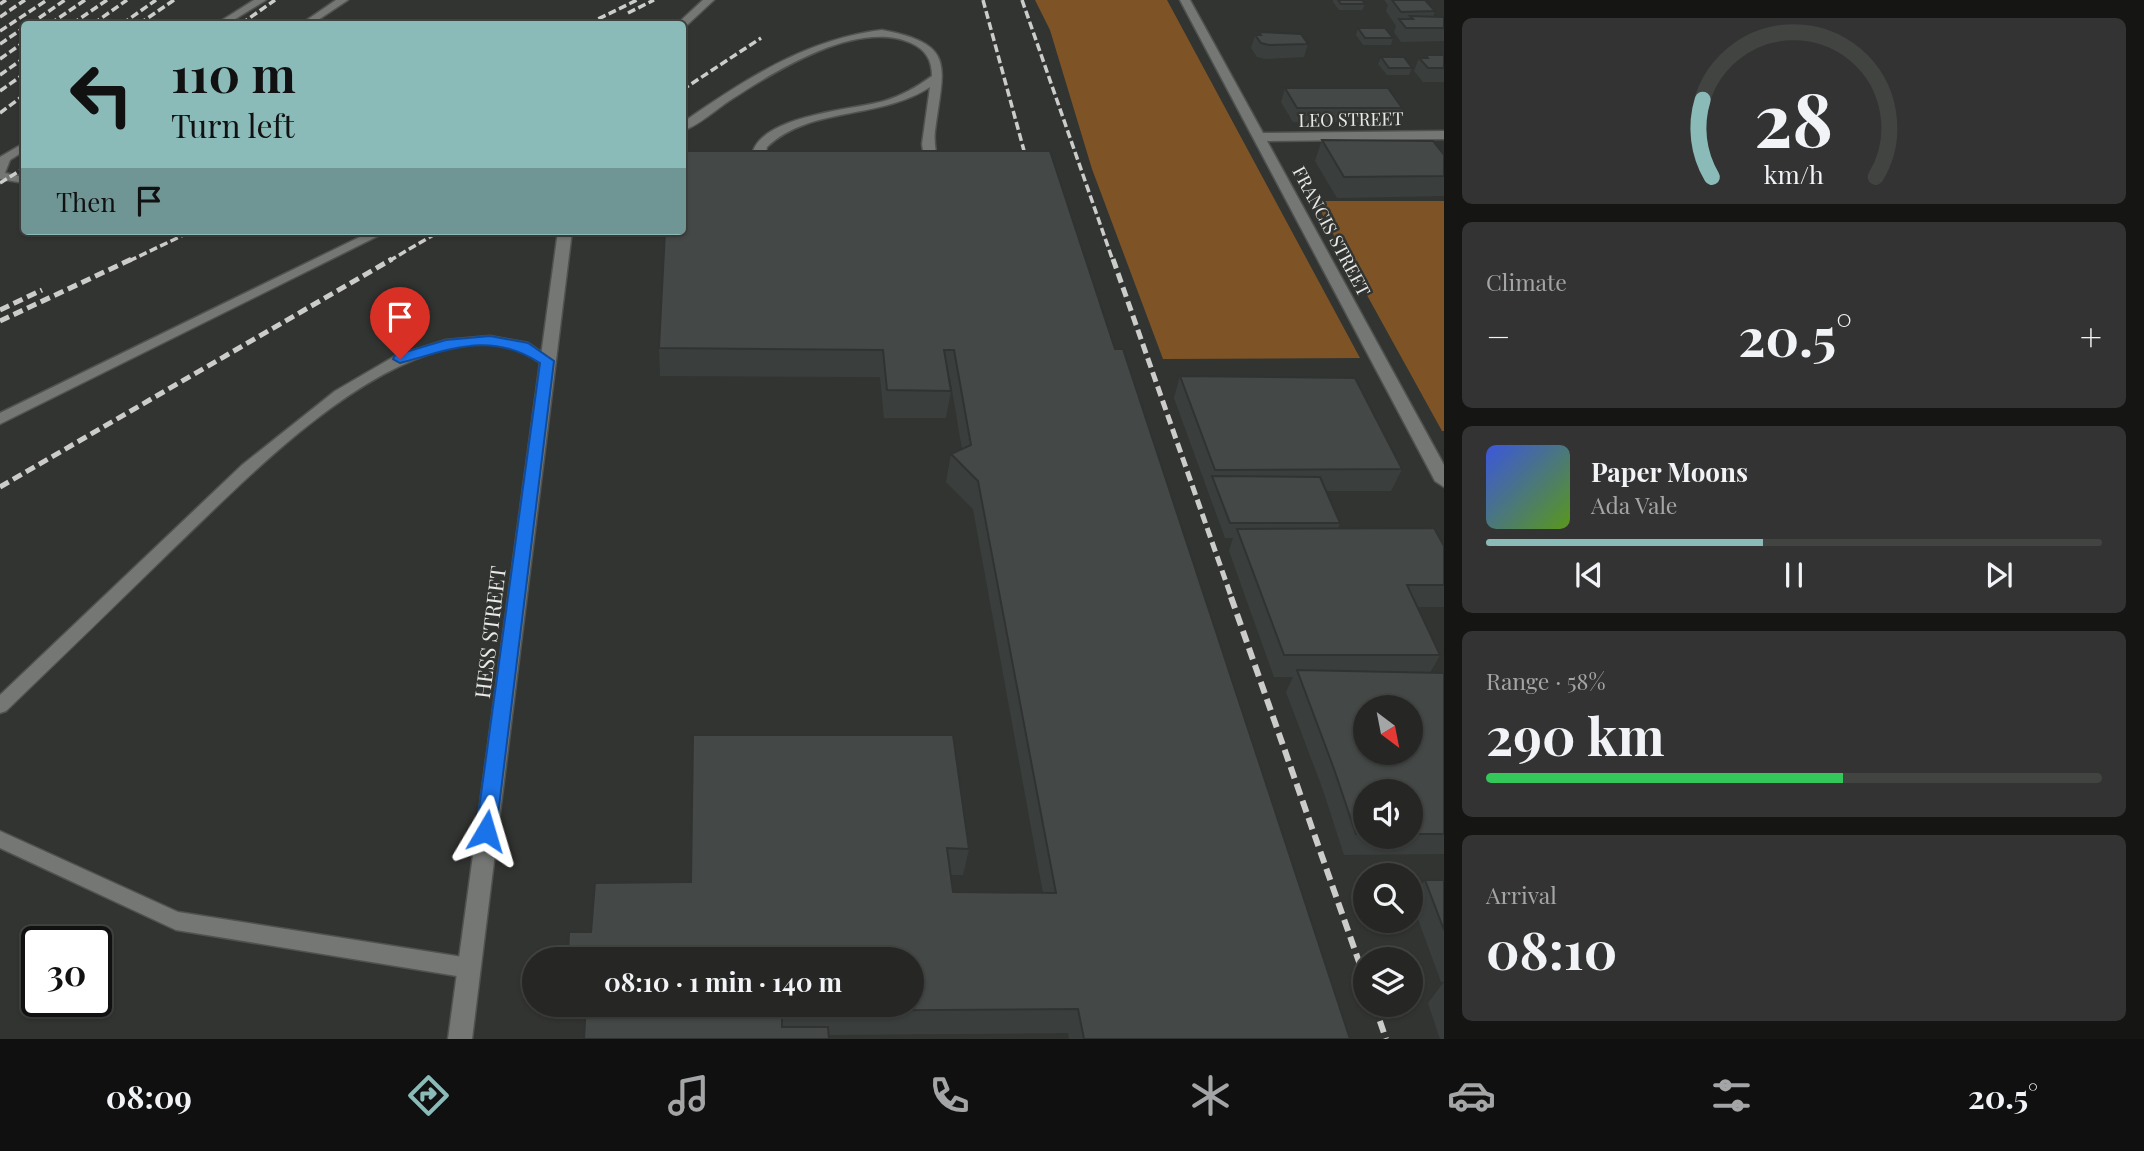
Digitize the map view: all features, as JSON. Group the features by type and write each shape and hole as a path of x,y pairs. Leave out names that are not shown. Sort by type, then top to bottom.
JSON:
{"street":[{"name":"FRANCIS STREET","path":"1185,0 1444,481"},
{"name":"LEO STREET","path":"1259,137 1444,135"},
{"name":"HESS STREET","path":"460,1039 564,235"}],"lane":[{"path":"226,21 261,0"},
{"path":"310,21 342,0"},
{"path":"685,21 709,0"},
{"path":"686,125 791,61 854,37 889,34 920,43 936,59 938,65 927,143 933,177"},
{"path":"758,177 759,151 773,136 810,120 904,98 936,78"},
{"path":"21,148 5,158 0,174 21,179"},
{"path":"0,419 374,235"},
{"path":"0,706 247,469 340,394 400,359 446,344 490,340 523,346 547,361"},
{"path":"0,839 176,920 469,968"}],"shaded area":[{"path":"1035,0 1167,0 1360,358 1163,359 1092,169 1050,30"},
{"path":"1315,201 1444,201 1444,431 1442,431"}],"building":[{"path":"1338,0 1362,0 1365,4 1341,4"},
{"path":"1392,0 1425,0 1435,11 1401,12"},
{"path":"1410,16 1444,17 1444,28 1406,28 1399,19 1413,19"},
{"path":"1358,28 1385,28 1393,38 1365,38"},
{"path":"1259,32 1301,34 1308,44 1269,45 1261,43 1255,35 1261,35"},
{"path":"1426,55 1444,55 1444,68 1428,68 1419,58 1428,58"},
{"path":"1381,57 1404,57 1412,68 1389,68"},
{"path":"1285,88 1388,88 1402,108 1297,108"},
{"path":"1322,140 1433,141 1444,155 1444,176 1344,177"},
{"path":"686,151 1050,151 1115,349 1123,349 1350,1039 1084,1039 1078,1009 924,1010 924,947 568,947 569,932 591,932 595,883 691,882 693,735 953,735 969,849 947,848 953,892 1056,893 978,481 951,454 971,445 954,350 944,350 951,391 887,390 883,350 659,348 665,235 686,235"},
{"path":"1180,376 1355,378 1402,469 1215,470"},
{"path":"1212,476 1320,477 1340,523 1230,523"},
{"path":"1434,528 1444,546 1444,585 1407,585 1440,655 1284,655 1237,529"},
{"path":"1297,670 1444,673 1444,834 1423,834 1423,779 1353,779 1353,825"},
{"path":"1425,880 1444,880 1444,930"},
{"path":"585,1017 782,1017 782,1027 828,1027 829,1039 584,1039"}],"railway":[{"path":"0,4 6,0"},
{"path":"0,17 25,0"},
{"path":"0,31 47,0"},
{"path":"39,18 65,0"},
{"path":"54,21 85,0"},
{"path":"76,21 107,0"},
{"path":"97,21 127,0"},
{"path":"126,21 156,0"},
{"path":"143,21 174,0"},
{"path":"245,21 275,0"},
{"path":"594,21 637,0"},
{"path":"628,13 654,0"},
{"path":"983,0 1029,169"},
{"path":"1022,0 1113,261"},
{"path":"0,44 21,30"},
{"path":"686,87 761,38"},
{"path":"0,59 21,44"},
{"path":"0,75 21,60"},
{"path":"0,91 21,76"},
{"path":"0,113 21,97"},
{"path":"0,183 21,170"},
{"path":"129,261 184,235"},
{"path":"389,261 433,235"},
{"path":"0,321 132,259"},
{"path":"0,487 392,259"},
{"path":"1113,259 1232,599"},
{"path":"0,310 42,290"},
{"path":"1231,597 1354,947"},
{"path":"1378,1017 1386,1039"}],"route":[{"path":"400,359 446,344 490,340 523,346 547,361 486,831"}]}
